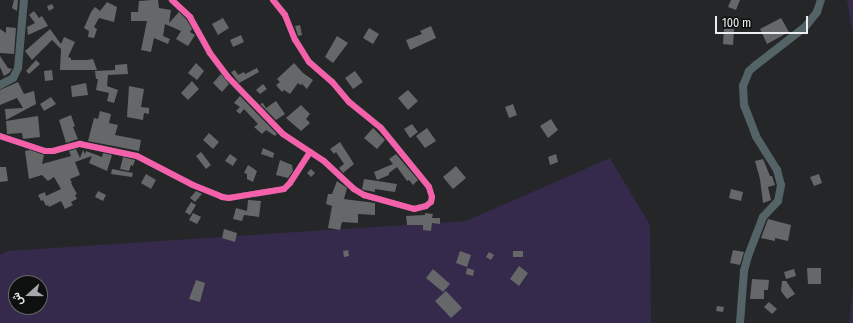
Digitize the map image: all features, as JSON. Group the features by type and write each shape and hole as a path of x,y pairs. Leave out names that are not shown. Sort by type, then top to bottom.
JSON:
{"main road":[{"path":"0,86 13,78 18,68 24,0"},
{"path":"740,323 744,271 748,256 763,217 778,201 781,185 777,170 756,136 744,105 743,86 750,71 756,65 806,27 817,12 821,0"}],"street":[{"path":"172,0 190,17 210,53 228,77 283,134 310,152 364,195 414,209 426,206 431,202 432,192 429,187 392,139 349,102 332,82 309,62 295,40 285,15 273,0"},
{"path":"0,136 45,151 53,151 80,144 137,156 193,185 222,197 229,198 284,189 290,183 310,152"}],"shaded area":[{"path":"847,0 853,0 853,35"},
{"path":"610,158 650,225 651,323 0,323 0,255 7,251 466,221"},
{"path":"853,287 853,323 849,323"}],"building":[{"path":"14,0 18,0 17,11 12,8"},
{"path":"158,0 159,8 171,10 169,23 179,12 187,20 192,29 190,32 195,35 188,46 176,39 181,31 165,24 163,36 170,39 168,44 154,38 151,52 141,50 147,21 131,21 131,12 138,12 139,1"},
{"path":"731,0 740,0 736,10 728,7"},
{"path":"107,2 117,7 114,22 99,18 94,27 97,29 94,38 88,37 89,31 84,28 91,12 95,7 100,11"},
{"path":"52,4 54,8 49,11 47,6"},
{"path":"34,11 39,18 42,16 48,26 28,35 27,27 35,23 29,15"},
{"path":"223,18 229,28 218,35 212,24"},
{"path":"781,18 789,32 767,44 760,29"},
{"path":"300,25 302,35 298,36 295,26"},
{"path":"431,26 436,38 410,50 406,40 422,34 420,31"},
{"path":"6,27 16,28 14,54 0,53 0,29 6,33"},
{"path":"369,28 379,34 373,44 363,38"},
{"path":"50,29 61,44 64,37 75,42 68,57 71,58 71,60 93,59 97,70 60,70 61,49 52,40 32,60 25,51"},
{"path":"724,29 734,29 733,45 723,44"},
{"path":"241,35 244,42 233,47 230,40"},
{"path":"337,36 348,43 333,63 325,57"},
{"path":"0,56 8,68 12,69 4,76 0,67"},
{"path":"36,60 40,64 29,74 26,71"},
{"path":"196,63 204,71 197,80 188,73"},
{"path":"294,63 303,73 313,80 307,89 302,84 300,85 298,83 290,94 284,90 282,92 276,85 280,82 277,79"},
{"path":"127,64 128,74 108,75 107,86 118,90 114,103 107,101 109,93 96,90 98,79 96,79 95,71 115,70 115,65"},
{"path":"257,68 259,72 239,83 231,72 235,70 238,75 244,72 245,74"},
{"path":"52,70 53,80 45,81 44,71"},
{"path":"355,71 363,82 353,89 345,78"},
{"path":"221,74 229,84 222,92 213,83"},
{"path":"192,81 199,89 188,100 181,93"},
{"path":"18,82 24,94 34,91 36,104 6,120 5,109 23,108 17,98 0,105 0,90"},
{"path":"86,83 88,95 72,97 71,86"},
{"path":"263,84 267,89 260,94 256,90"},
{"path":"129,86 144,89 141,107 149,108 149,114 144,113 143,120 127,117"},
{"path":"408,90 418,101 408,110 398,98"},
{"path":"240,96 277,134 275,136 266,130 262,134 254,127 258,124 244,109 240,114 236,111 240,107 234,103"},
{"path":"51,97 56,104 44,111 40,104"},
{"path":"276,101 285,114 276,120 260,104 263,103 266,108"},
{"path":"513,104 517,115 509,118 505,107"},
{"path":"301,105 310,114 306,119 310,123 301,131 286,118"},
{"path":"100,111 111,114 109,123 118,125 115,135 141,140 139,151 88,141 94,118 98,119"},
{"path":"71,115 75,126 73,127 78,139 66,143 59,120"},
{"path":"38,116 40,137 23,139 22,133 7,134 6,121"},
{"path":"551,119 558,130 548,138 540,126"},
{"path":"412,124 418,132 410,138 404,129"},
{"path":"373,128 385,140 377,149 364,138"},
{"path":"427,128 436,141 425,148 416,136"},
{"path":"209,133 219,142 213,149 203,140"},
{"path":"340,142 354,164 343,173 339,168 344,164 336,152 334,154 330,149"},
{"path":"263,148 274,153 273,158 261,154"},
{"path":"76,149 80,158 83,150 85,154 86,151 102,157 103,153 112,155 107,171 89,163 92,156 75,162 80,175 70,179 77,194 75,195 77,199 71,202 73,205 65,209 61,201 49,207 48,205 46,206 38,195 45,192 46,196 61,189 54,177 48,181 42,175 29,179 25,151 30,150 44,155 42,164 71,156 69,151"},
{"path":"201,152 211,165 206,169 196,156"},
{"path":"230,154 237,159 233,166 225,161"},
{"path":"396,154 418,180 413,185 409,180 407,181 397,167 389,173 389,175 377,180 374,172 393,164 389,159"},
{"path":"556,154 558,162 550,165 548,157"},
{"path":"123,157 135,160 129,171 120,169"},
{"path":"763,159 775,185 768,187 771,200 763,203 760,179 755,161"},
{"path":"280,160 292,165 293,171 288,178 276,175"},
{"path":"248,165 257,171 253,182 247,179 247,174 244,173"},
{"path":"456,166 466,178 453,189 443,177"},
{"path":"0,167 6,167 8,181 0,182"},
{"path":"112,169 133,173 132,177 111,174"},
{"path":"311,169 315,173 311,177 307,173"},
{"path":"146,174 156,180 151,189 141,183"},
{"path":"819,174 822,183 814,186 810,177"},
{"path":"364,179 397,184 395,192 375,189 375,192 364,190 362,189"},
{"path":"337,181 347,188 344,199 375,203 375,215 358,214 358,223 342,222 340,230 328,228 332,206 326,204 328,194 332,194"},
{"path":"731,189 743,192 741,201 729,198"},
{"path":"98,191 106,195 103,201 95,197"},
{"path":"196,191 202,194 195,202 190,198"},
{"path":"248,200 261,201 259,217 244,215 242,221 233,219 236,208 247,211"},
{"path":"191,202 196,205 190,215 185,212"},
{"path":"193,213 201,217 197,224 189,220"},
{"path":"425,213 433,214 432,218 440,218 440,224 432,223 431,231 423,230 423,225 407,225 406,216 425,215"},
{"path":"768,219 791,225 788,241 775,238 775,241 761,238"},
{"path":"224,229 237,233 235,242 222,238"},
{"path":"348,250 349,256 344,257 343,251"},
{"path":"733,250 744,252 740,265 730,263"},
{"path":"460,251 471,255 467,267 456,263"},
{"path":"513,251 523,251 523,257 513,257"},
{"path":"489,252 494,255 491,260 486,257"},
{"path":"519,266 528,273 519,286 510,279"},
{"path":"467,268 474,270 473,276 466,274"},
{"path":"807,268 821,268 821,284 808,284"},
{"path":"433,269 450,284 443,292 426,278"},
{"path":"794,269 796,276 786,279 784,272"},
{"path":"752,279 769,280 768,290 764,290 764,299 750,299"},
{"path":"196,280 205,283 200,302 189,299"},
{"path":"782,281 786,281 795,294 787,299 781,291"},
{"path":"446,291 462,308 451,318 435,301"},
{"path":"769,302 777,309 772,314 764,307"},
{"path":"717,306 724,307 723,312 716,311"}],"cycle path":[{"path":"172,0 190,17 210,53 228,77 283,134 324,161 354,189 364,195 414,209 426,206 431,202 432,197 429,187 381,128 349,102 332,82 309,62 295,40 285,15 273,0"},
{"path":"0,136 45,151 53,151 80,144 137,156 193,185 222,197 229,198 284,189 290,183 310,152"}]}
